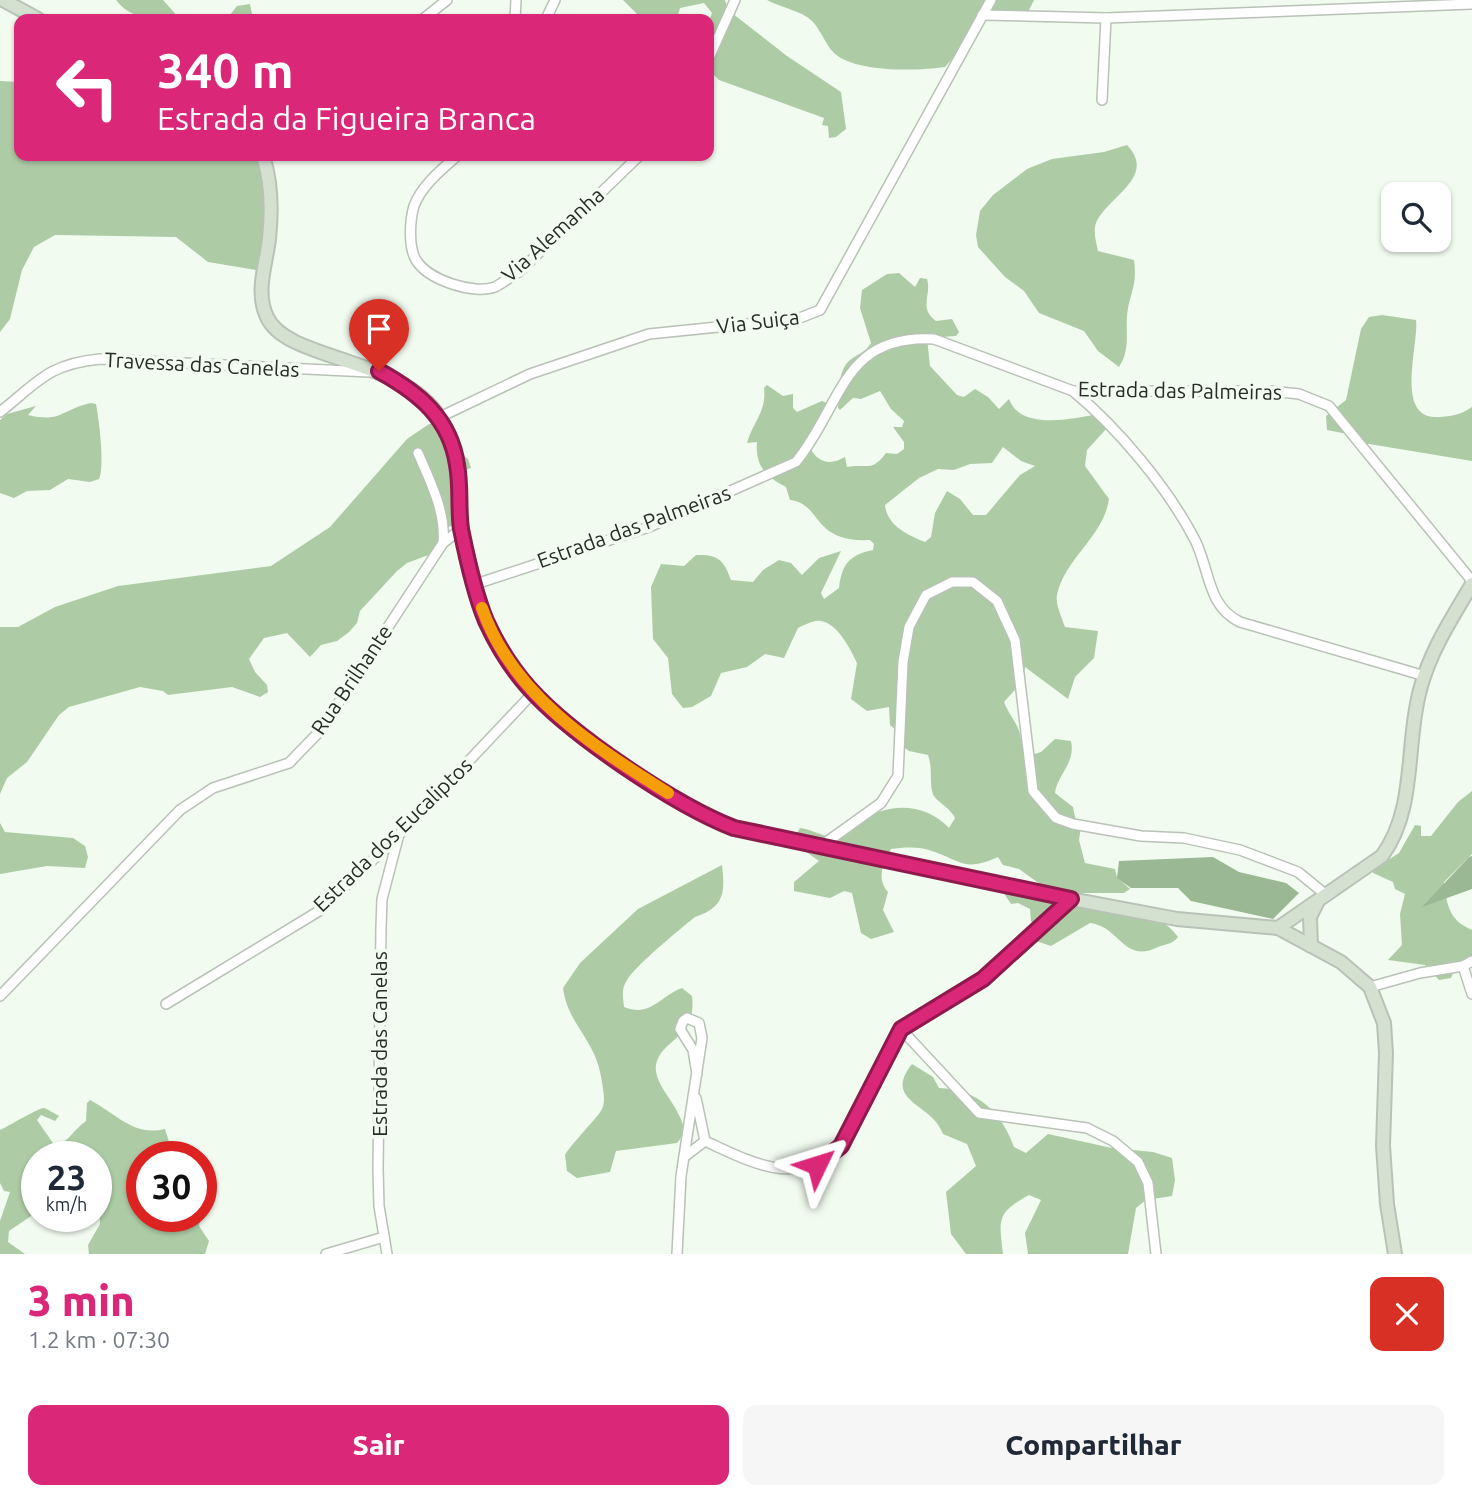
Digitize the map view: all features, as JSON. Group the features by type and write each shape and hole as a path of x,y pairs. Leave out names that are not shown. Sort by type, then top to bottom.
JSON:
{"main road":[{"path":"2,0 29,14"},
{"path":"265,161 271,208 261,294 270,325 294,342 379,371 415,392 440,418 457,465 461,529 477,584 478,598 494,637 533,693 561,718 638,774 714,820 755,833 1071,899 1177,919 1278,928 1286,935 1341,962 1370,987 1386,1037 1383,1146 1387,1204 1395,1254"},
{"path":"1278,928 1382,856 1391,845 1403,814 1414,723 1424,676 1443,632 1472,582"},
{"path":"1311,946 1310,917 1323,895"}],"street":[{"path":"429,14 447,0"},
{"path":"714,47 735,0"},
{"name":"Via Suiça","path":"440,418 530,374 649,334 797,319 820,310 991,0"},
{"path":"982,15 1107,18 1383,4 1472,4"},
{"path":"1102,100 1107,18"},
{"name":"Via Alemanha","path":"452,161 424,188 415,205 412,246 416,260 431,273 465,287 481,290 495,287 519,272 634,161"},
{"name":"Estrada das Palmeiras","path":"477,584 649,527 796,462 809,445 853,369 865,356 890,342 912,338 934,339 1073,391 1270,391 1298,394 1329,406 1472,582"},
{"name":"Travessa das Canelas","path":"0,412 39,378 79,361 100,359 330,372 379,371"},
{"path":"1073,391 1099,413 1147,468 1196,541 1218,605 1226,615 1240,622 1424,676"},
{"path":"418,453 436,495 444,530 443,543"},
{"name":"Rua Brilhante","path":"0,996 180,810 213,788 289,763 320,731 443,543 461,529"},
{"path":"821,846 881,803 898,776 902,662 909,627 926,595 952,582 973,582 998,601 1015,640 1033,791 1056,818 1114,832 1184,838 1240,850 1298,872 1323,895"},
{"name":"Estrada dos Eucaliptos","path":"166,1004 319,911 398,836 533,693"},
{"name":"Estrada das Canelas","path":"387,1254 378,1169 381,908 398,836"},
{"path":"705,1141 756,1165 770,1168 787,1170 817,1165 841,1146 901,1029 983,979 1071,899"},
{"path":"1370,987 1420,972 1463,966 1472,961"},
{"path":"1463,966 1472,994"},
{"path":"677,1254 684,1157 697,1074 702,1038 699,1023 687,1018 680,1029 693,1050 697,1074"},
{"path":"901,1029 979,1113 1087,1128 1114,1141 1138,1162 1148,1183 1156,1254"},
{"path":"694,1090 705,1141"},
{"path":"684,1157 705,1141"},
{"path":"326,1254 384,1237"}],"shaded area":[{"path":"116,0 163,0 176,14 134,14"},
{"path":"623,0 725,0 728,10 787,56 841,92 846,129 836,137 829,138 828,126 822,125 824,118 719,80 714,75 714,14 704,3 680,8 678,14 637,14"},
{"path":"767,0 1034,0 1028,12 989,16 945,67 903,70 871,67 844,60 834,53 807,17"},
{"path":"250,4 252,14 231,14 237,6"},
{"path":"0,81 14,82 14,161 264,161 268,223 256,270 208,262 176,237 55,235 34,247 22,270 10,319 0,332"},
{"path":"1127,145 1135,157 1137,167 1127,187 1101,214 1095,229 1098,251 1134,260 1134,280 1127,316 1127,345 1119,367 1098,351 1084,331 1039,313 1024,291 1005,277 978,247 976,235 980,211 993,195 1027,169 1052,159 1104,152"},
{"path":"899,273 915,287 920,278 927,279 927,306 931,316 936,321 952,319 959,332 956,336 927,338 930,366 957,395 964,397 975,389 988,397 999,409 1009,399 1015,409 1034,419 1059,420 1094,415 1107,428 1087,450 1085,466 1109,499 1106,512 1068,570 1057,595 1065,627 1098,631 1094,658 1075,677 1068,699 1025,667 1023,681 1004,702 1019,730 1026,757 1041,752 1055,739 1071,741 1071,756 1055,793 1073,807 1076,822 1081,826 1079,840 1085,863 1115,869 1117,877 1130,889 1124,893 1069,893 1128,907 1157,918 1178,937 1169,944 1137,951 1129,948 1109,931 1090,923 1051,946 1033,940 1038,934 1031,921 1030,909 1018,903 1011,904 999,886 1040,884 1019,869 1003,865 998,857 979,864 965,864 924,849 891,849 883,865 882,882 888,892 883,910 894,932 871,939 861,933 852,893 844,891 830,898 794,891 794,882 819,861 792,842 800,828 836,837 850,833 870,816 894,808 929,814 949,828 955,818 933,794 928,755 909,751 897,743 898,732 890,725 889,707 867,711 851,699 857,663 843,638 832,626 815,621 798,628 784,658 765,654 747,667 721,673 711,696 692,707 683,708 672,694 668,658 653,639 651,587 661,564 684,566 696,555 710,556 723,563 731,580 753,582 763,570 779,560 791,563 802,575 819,558 841,551 821,593 824,599 839,588 842,573 852,558 873,550 874,544 870,540 837,536 827,530 808,508 790,500 786,487 763,470 758,458 757,442 747,443 762,410 764,388 767,385 783,396 793,394 793,408 797,412 822,401 827,403 828,408 810,448 821,460 830,462 845,457 847,467 868,466 876,463 886,453 897,454 904,449 904,442 893,427 902,427 904,421 891,409 880,391 861,399 853,398 840,410 838,408 843,370 850,360 871,343 860,308 862,290 887,274","holes":["1003,447 1021,461 1035,466 1020,475 986,515 973,515 960,499 947,491 935,513 931,537 925,542 899,529 887,512 885,505 919,478 938,469 954,470 970,464 992,463"]},
{"path":"1382,315 1416,320 1412,392 1416,405 1423,414 1435,417 1450,416 1472,407 1472,461 1363,443 1353,435 1327,430 1326,416 1346,400 1361,329 1369,317"},
{"path":"91,403 96,404 100,432 99,479 90,482 68,479 50,490 27,491 14,498 0,493 0,420 7,414 36,406 28,415 55,417"},
{"path":"439,423 456,450 468,459 471,468 462,471 458,478 457,527 446,526 434,553 407,563 397,571 360,611 357,623 349,632 337,641 321,645 310,657 287,633 264,638 249,659 255,672 267,685 268,692 260,697 232,687 168,695 163,691 140,687 69,707 59,715 27,762 7,778 0,794 0,627 18,627 55,607 118,586 271,566 330,527 407,439 429,424"},
{"path":"1472,791 1472,854 1444,882 1450,911 1458,922 1472,930 1472,962 1455,968 1451,978 1439,980 1425,965 1388,960 1402,945 1400,914 1405,894 1395,889 1393,882 1373,873 1373,870 1399,853 1415,825 1421,826 1421,836 1431,836 1458,802"},
{"path":"0,823 5,832 73,838 85,846 88,857 85,868 47,866 0,874"},
{"path":"1472,856 1472,889 1422,907 1469,857"},
{"path":"1213,857 1239,872 1286,883 1299,893 1273,919 1191,901 1178,888 1131,888 1117,878 1119,861"},
{"path":"722,865 723,891 718,903 695,917 648,957 625,983 623,990 624,1007 633,1010 648,1008 682,988 692,996 689,1022 664,1049 656,1065 659,1081 678,1114 685,1133 677,1143 616,1151 610,1172 577,1178 567,1171 565,1155 600,1112 604,1096 599,1067 570,1013 563,988 580,963 638,909"},
{"path":"912,1064 933,1077 939,1088 965,1093 986,1105 1002,1123 1014,1147 1026,1153 1048,1134 1112,1148 1153,1152 1172,1158 1175,1180 1172,1196 1146,1200 1136,1208 1128,1254 1028,1254 1025,1233 1041,1200 1029,1195 1010,1207 1002,1218 1003,1254 966,1254 951,1234 946,1192 976,1166 967,1144 943,1134 929,1115 906,1095 904,1077"},
{"path":"90,1100 134,1127 154,1131 165,1129 169,1141 126,1141 126,1232 203,1232 209,1241 205,1254 89,1254 88,1245 95,1232 112,1232 112,1141 65,1141 86,1121 87,1103"},
{"path":"44,1108 59,1116 55,1121 41,1115 37,1120 52,1141 21,1141 21,1223 9,1231 8,1242 25,1254 0,1254 0,1221 10,1192 4,1191 0,1183 0,1130"}],"slow traffic":[{"path":"482,608 504,656 545,705 668,793"}],"route":[{"path":"379,371 415,392 440,418 451,441 457,465 461,529 485,618 504,656 516,673 545,705 561,718 638,774 695,810 734,828 1071,899 983,979 901,1029 841,1146 817,1165"}]}
